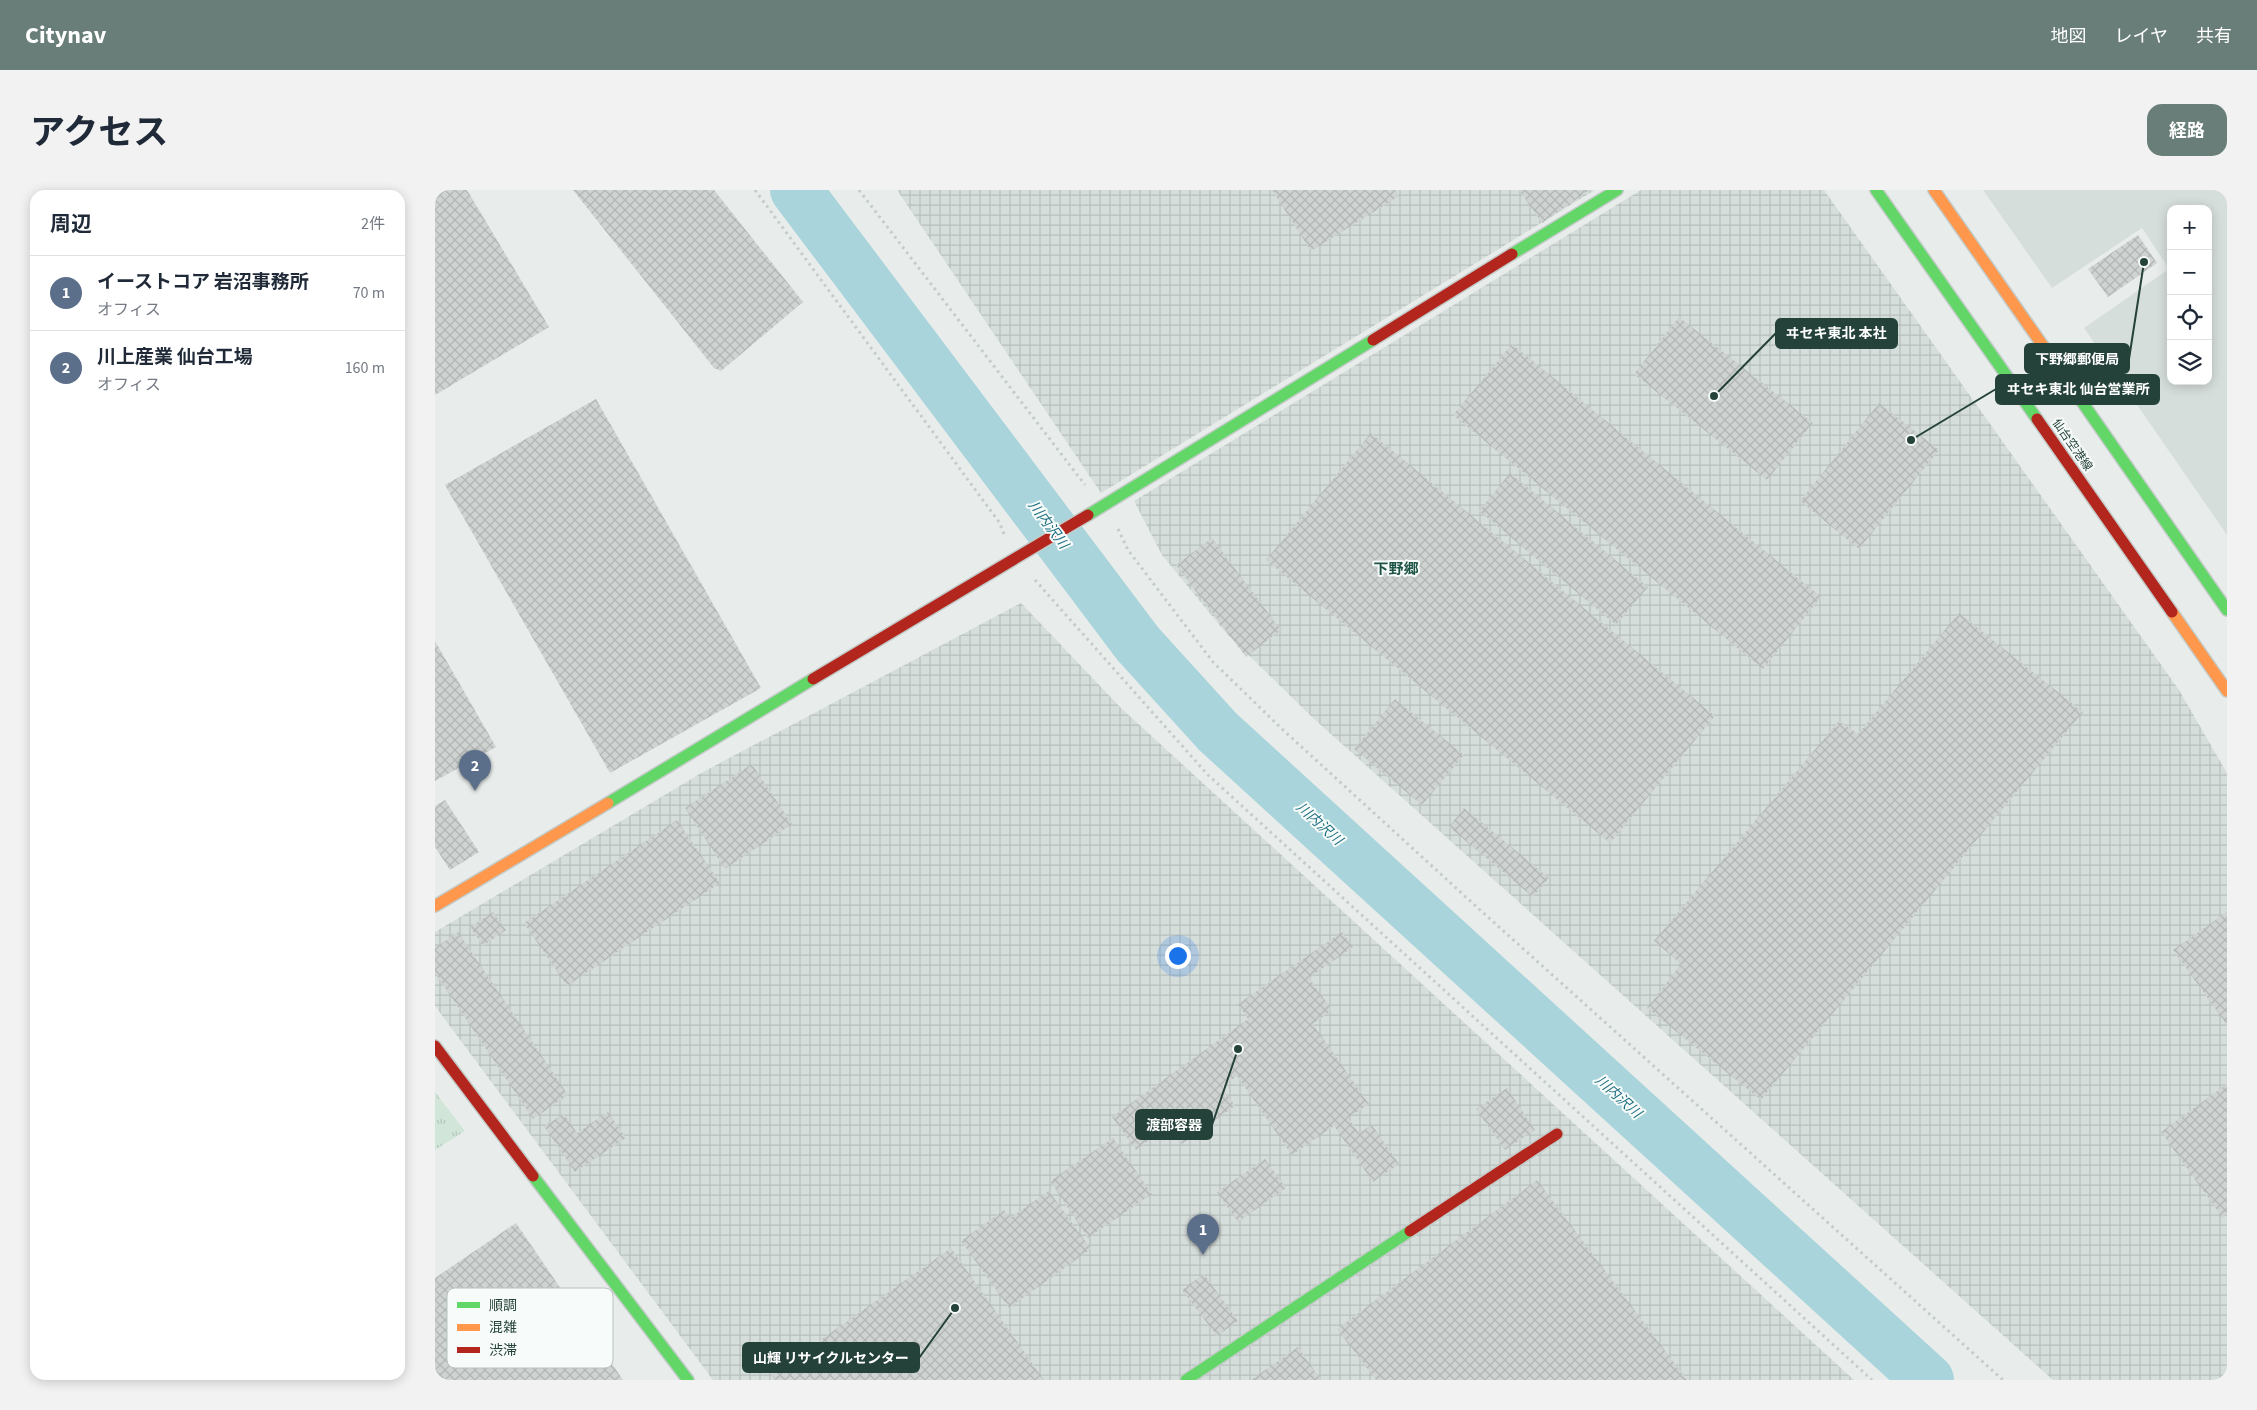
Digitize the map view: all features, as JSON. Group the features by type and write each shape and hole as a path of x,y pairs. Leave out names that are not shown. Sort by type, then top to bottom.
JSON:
{"street":[{"path":"435,906 1019,554 1104,505 1617,190"},
{"name":"仙台空港線","path":"1877,190 2227,691"},
{"path":"1934,190 2227,610"},
{"path":"435,1046 688,1380"},
{"path":"1186,1380 1557,1134"}],"path":[{"path":"755,190 999,522 1019,554 1207,775 1872,1380"},
{"path":"859,190 1084,483 1104,505 1128,550 1213,662 1479,909 2003,1380"}],"shaded area":[{"path":"897,190 1595,190 1101,493"},
{"path":"1641,190 1824,190 2179,690 2227,773 2227,1380 2053,1380 1313,718 1226,633 1162,555 1134,501"},
{"path":"1983,190 2227,190 2227,535 2084,328 2167,270 2167,385 2212,385 2212,205 2167,205 2167,266 2142,228 2052,288"},
{"path":"1021,603 1121,708 1854,1380 713,1380 435,1006 435,932 703,772"}],"green space":[{"path":"435,1092 465,1131 435,1150"}],"building":[{"path":"435,190 467,190 549,327 435,395"},
{"path":"573,190 714,190 803,302 721,371 714,368"},
{"path":"1272,190 1395,190 1399,196 1311,251"},
{"path":"1519,190 1590,190 1542,223"},
{"path":"2138,235 2157,263 2108,297 2088,269"},
{"path":"1679,317 1813,423 1767,480 1634,374"},
{"path":"1512,344 1821,597 1763,669 1453,415"},
{"path":"596,399 761,688 610,773 445,485"},
{"path":"1879,403 1939,450 1859,549 1800,501"},
{"path":"1371,433 1715,716 1610,843 1266,560"},
{"path":"1510,473 1648,587 1616,625 1479,511"},
{"path":"1212,538 1281,630 1246,657 1176,565"},
{"path":"1959,613 2083,712 1761,1100 1647,1008 1681,964 1654,941 1839,721 1858,734"},
{"path":"435,641 496,747 435,781"},
{"path":"1395,699 1464,755 1422,805 1354,749"},
{"path":"752,764 792,824 725,869 685,808"},
{"path":"445,800 479,852 450,870 435,847 435,806"},
{"path":"1464,808 1549,878 1533,897 1449,827"},
{"path":"677,820 720,883 567,986 524,923"},
{"path":"493,912 506,930 483,946 470,927"},
{"path":"2227,912 2227,1025 2173,950"},
{"path":"458,932 568,1095 533,1119 435,973 435,948"},
{"path":"1342,932 1353,947 1309,978 1332,1010 1313,1024 1369,1104 1348,1118 1359,1133 1372,1125 1399,1164 1373,1182 1334,1126 1292,1155 1237,1076 1222,1087 1235,1106 1182,1144 1169,1126 1136,1150 1112,1117 1248,1019 1238,1004"},
{"path":"2227,1084 2227,1213 2222,1217 2161,1132"},
{"path":"1507,1088 1535,1130 1505,1150 1476,1109"},
{"path":"608,1112 626,1138 575,1172 544,1126 564,1114 577,1133"},
{"path":"1113,1138 1152,1194 1088,1238 1050,1181"},
{"path":"1265,1159 1286,1188 1238,1222 1217,1192"},
{"path":"1537,1180 1687,1380 1376,1380 1337,1329"},
{"path":"1049,1191 1091,1249 1009,1308 961,1241 1004,1210 1010,1218"},
{"path":"516,1223 560,1288 447,1288 447,1368 613,1368 613,1365 623,1380 435,1380 435,1278"},
{"path":"951,1248 1044,1380 775,1380 771,1375"},
{"path":"1204,1274 1238,1321 1217,1336 1182,1290"},
{"path":"1298,1347 1321,1380 1251,1380"}],"waterway":[{"name":"川内沢川","path":"796,190 1138,644 1218,732 1928,1380"}],"traffic: fast":[{"path":"1512,254 1617,190"},
{"path":"1876,190 2037,419"},
{"path":"1088,515 1373,340"},
{"path":"2055,363 2227,610"},
{"path":"608,803 813,679"},
{"path":"533,1176 688,1380"},
{"path":"1186,1380 1410,1231"}],"traffic: slow":[{"path":"1934,190 2055,363"},
{"path":"2172,612 2227,691"},
{"path":"435,906 608,803"}],"traffic: jam":[{"path":"1373,340 1512,254"},
{"path":"2037,419 2172,612"},
{"path":"813,679 1088,515"},
{"path":"435,1046 533,1176"},
{"path":"1410,1231 1557,1134"}],"place":[{"name":"下野郷郵便局","path":"2144,262"},
{"name":"ヰセキ東北 本社","path":"1714,396"},
{"name":"ヰセキ東北 仙台営業所","path":"1911,440"},
{"name":"川上産業 仙台工場","path":"475,791"},
{"name":"渡部容器","path":"1238,1049"},
{"name":"イーストコア 岩沼事務所","path":"1203,1255"},
{"name":"山輝 リサイクルセンター","path":"955,1308"}],"district":[{"name":"下野郷","path":"1396,569"}]}
